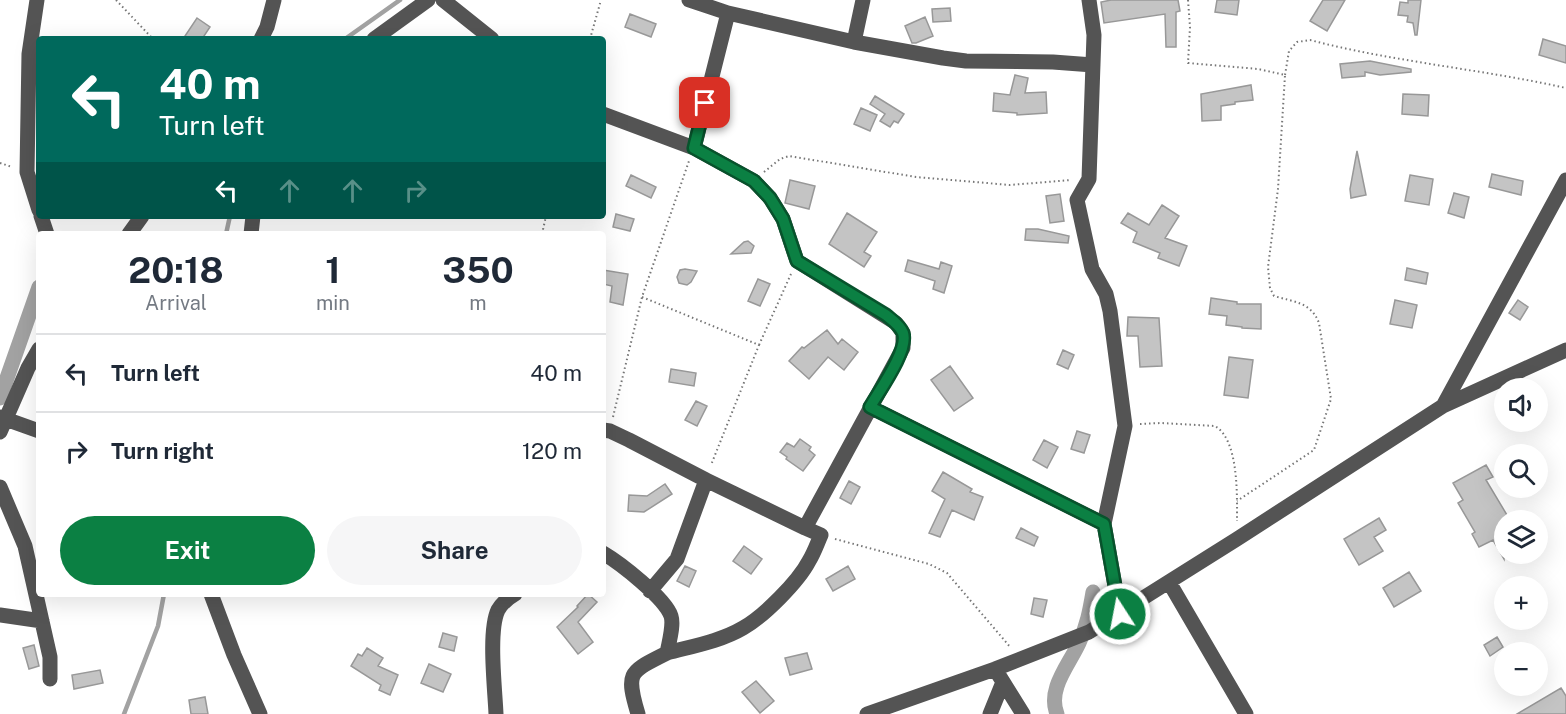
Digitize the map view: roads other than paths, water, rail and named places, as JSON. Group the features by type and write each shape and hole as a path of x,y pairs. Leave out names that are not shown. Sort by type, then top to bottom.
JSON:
{"street":[{"path":"36,200 27,172 29,54 37,0"},
{"path":"262,36 274,0"},
{"path":"378,36 428,0"},
{"path":"443,0 488,36"},
{"path":"689,0 728,13 854,42 966,61 1092,65"},
{"path":"854,42 863,0"},
{"path":"1089,0 1095,35 1089,179 1077,200 1092,269 1106,294 1110,311 1125,426 1104,524 1120,614"},
{"path":"694,148 728,13"},
{"path":"606,115 694,148 754,181 770,198 783,219 797,261 886,315 903,333 903,348 805,528"},
{"path":"1443,406 1566,180"},
{"path":"867,714 999,676 1021,659 1089,632 1443,406 1566,350"},
{"path":"33,371 2,423 36,430"},
{"path":"870,407 1104,524"},
{"path":"606,431 820,536 809,562 794,582 772,605 744,628 718,639 668,653 638,668 631,678 632,693 638,714"},
{"path":"650,591 676,559 706,480"},
{"path":"0,487 25,546 36,595"},
{"path":"606,555 636,575 665,605 672,617 668,653"},
{"path":"1169,582 1246,714"},
{"path":"37,597 50,657 50,678"},
{"path":"212,597 260,714"},
{"path":"496,714 493,636 497,611 510,597"},
{"path":"0,615 42,621"},
{"path":"990,714 999,676"},
{"path":"999,676 1023,714"}],"waterway":[{"path":"349,36 400,0"},
{"path":"227,231 229,219"},
{"path":"0,398 36,296"},
{"path":"1057,714 1055,705 1057,686 1082,637 1093,592"},
{"path":"124,714 158,626 163,597"}]}
